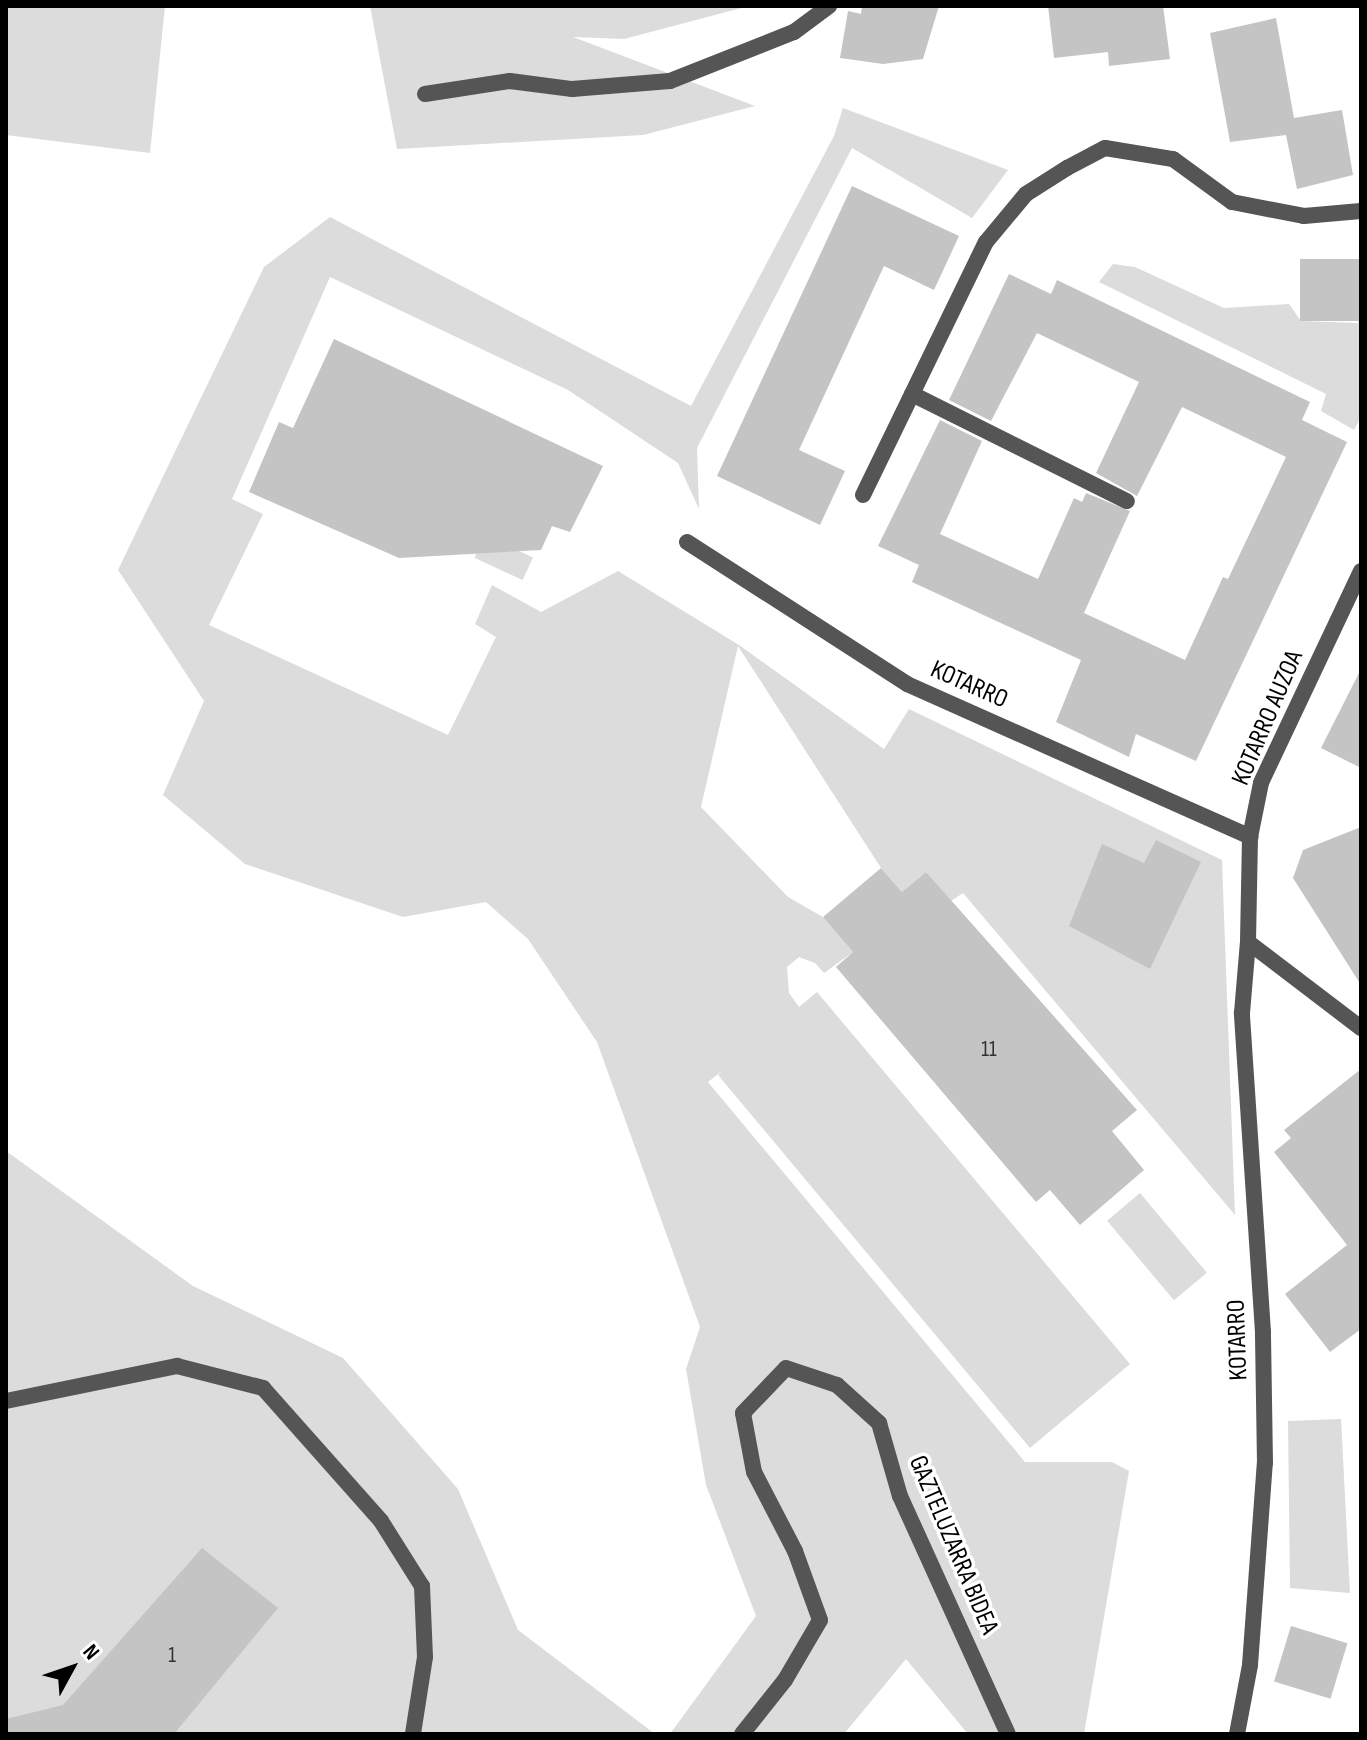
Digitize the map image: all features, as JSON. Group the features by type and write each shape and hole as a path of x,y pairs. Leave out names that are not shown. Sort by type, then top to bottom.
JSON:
{"street":[{"path":"425,94 510,81 572,89 670,81 736,59 794,32 829,6"},
{"path":"863,495 986,242 1026,194 1105,148 1173,159 1232,202 1304,216 1361,211"},
{"path":"912,394 1127,501"},
{"name":"KOTARRO","path":"687,542 907,684 1250,837"},
{"name":"KOTARRO AUZOA","path":"1248,942 1250,837 1261,783 1361,571"},
{"path":"1248,942 1361,1028"},
{"name":"KOTARRO","path":"1237,1734 1250,1665 1265,1463 1263,1332 1242,1013 1248,942"},
{"path":"6,1401 177,1366 263,1388 381,1521 422,1586 425,1657 413,1734"},
{"name":"GAZTELUZARRA BIDEA","path":"742,1734 785,1680 820,1620 795,1551 754,1472 743,1413 786,1368 837,1385 879,1423 900,1496 1008,1734"}],"shaded area":[{"path":"6,6 165,6 150,153 6,135"},
{"path":"370,6 749,6 624,39 573,37 755,106 643,135 397,149"},
{"path":"843,108 1008,170 972,218 852,148 697,448 699,509 678,463 568,390 330,277 232,499 263,514 209,625 448,735 496,637 475,624 492,585 541,612 618,571 739,645 884,749 909,709 1222,860 1235,1215 963,893 951,901 926,872 902,892 881,868 738,646 701,807 788,897 823,917 853,952 824,973 815,963 799,957 787,967 789,993 799,1007 817,992 1130,1364 1030,1448 718,1075 723,1070 708,1082 1025,1462 1112,1462 1129,1471 1084,1734 968,1734 906,1659 844,1734 670,1734 756,1616 706,1485 686,1369 700,1327 597,1042 528,939 486,902 403,917 245,864 163,795 204,701 118,570 264,267 330,217 691,406 834,136"},
{"path":"1361,257 1361,417 1354,430 1321,411 1326,394 1099,282 1113,264 1135,267 1224,308 1289,304 1301,321 1358,323"},
{"path":"485,535 533,557 522,580 474,558"},
{"path":"6,1151 193,1286 343,1358 458,1489 518,1630 655,1734 6,1734"},
{"path":"1140,1193 1207,1273 1174,1300 1107,1221"},
{"path":"1341,1419 1350,1593 1290,1588 1288,1421"}],"building":[{"path":"862,6 939,6 923,59 883,64 840,58 848,11 861,14"},
{"path":"1048,6 1163,6 1170,59 1109,66 1108,52 1054,58"},
{"path":"1276,18 1294,118 1342,110 1353,175 1297,189 1286,135 1230,142 1210,33"},
{"path":"852,186 959,236 934,290 884,266 799,450 845,471 820,525 717,476"},
{"path":"1300,259 1359,259 1359,321 1300,321"},
{"path":"1009,274 1051,294 1057,280 1310,402 1302,420 1347,442 1196,761 1136,734 1129,757 1056,722 1081,660 912,582 919,565 878,546 940,420 982,441 940,534 1038,579 1074,498 1082,502 1086,493 1130,511 1084,613 1185,660 1223,577 1228,579 1286,457 1182,407 1137,496 1096,473 1139,382 1037,333 991,421 949,400"},
{"path":"334,339 603,466 570,532 552,526 541,550 399,558 249,492 279,422 293,428"},
{"path":"1361,669 1361,768 1321,748"},
{"path":"1361,827 1361,985 1293,878 1303,850"},
{"path":"1156,840 1201,862 1150,969 1069,926 1102,844 1144,863"},
{"path":"881,868 902,892 926,872 1137,1110 1112,1131 1144,1170 1080,1225 1050,1190 1036,1202 836,967 853,952 823,917"},
{"path":"1361,1069 1361,1329 1330,1352 1285,1294 1347,1245 1274,1152 1291,1138 1284,1130"},
{"path":"202,1548 278,1608 174,1734 6,1734 6,1719 63,1705"},
{"path":"1291,1626 1347,1643 1330,1699 1274,1681"}]}
